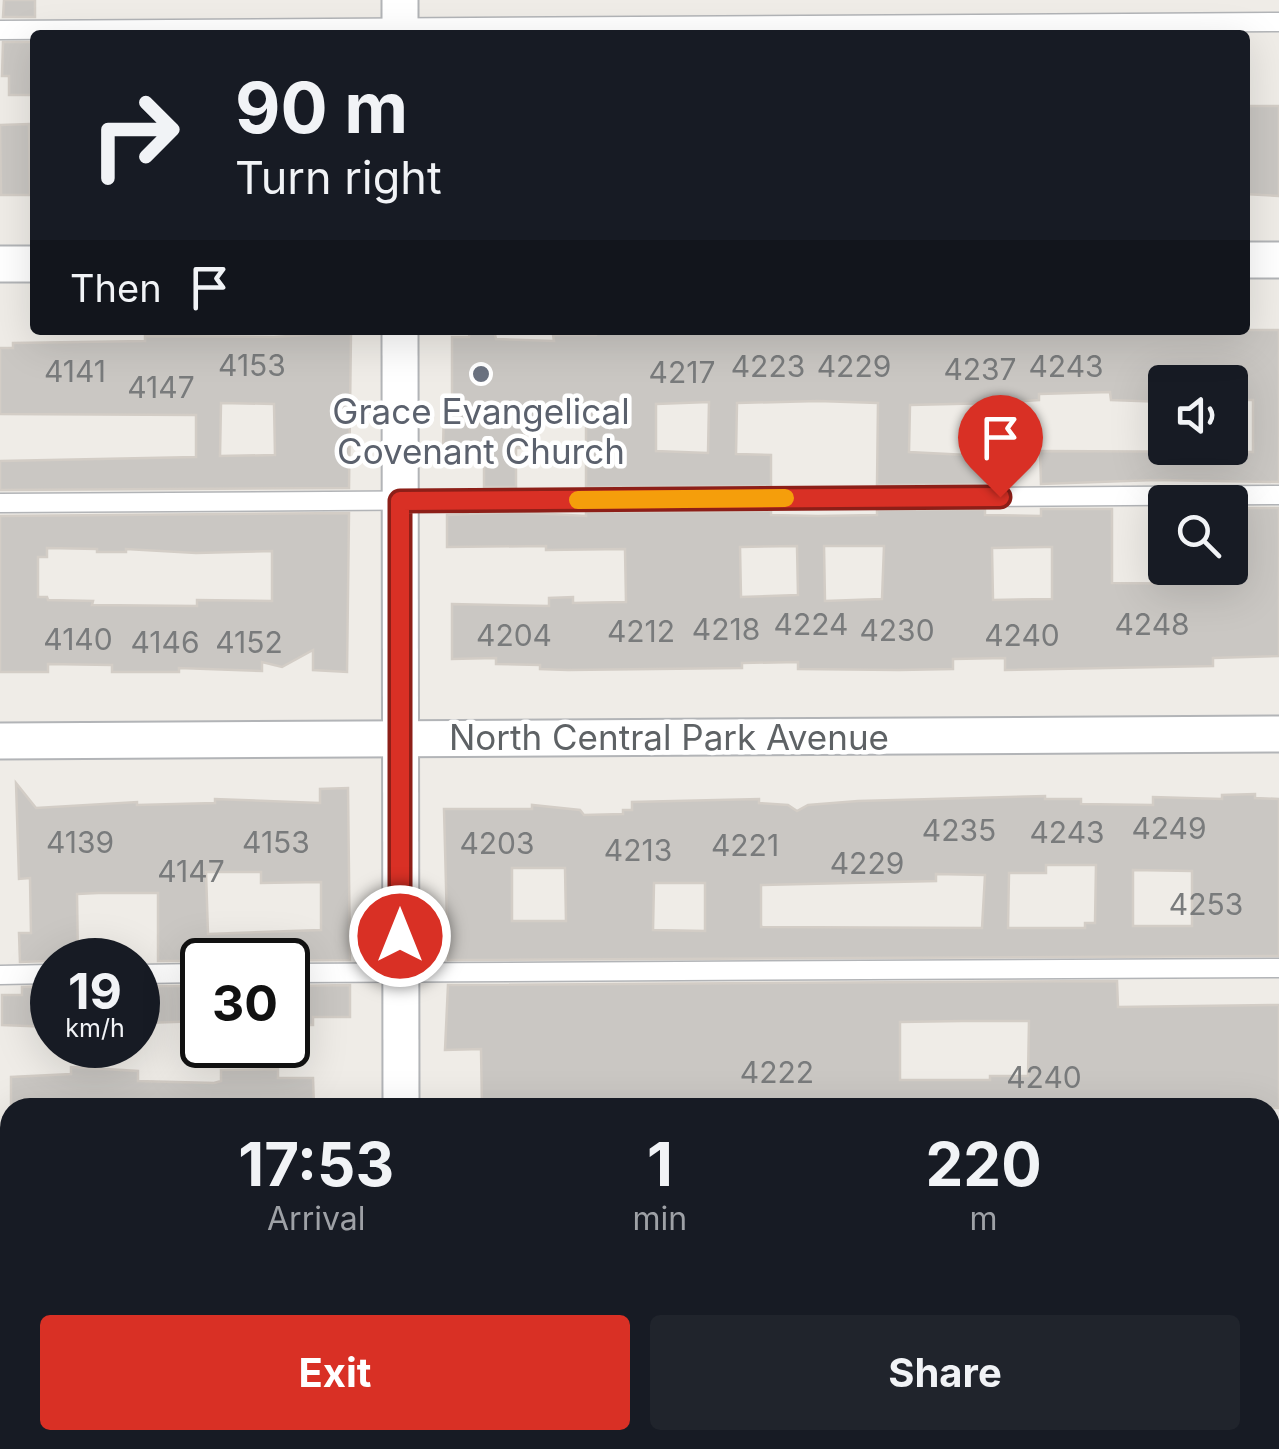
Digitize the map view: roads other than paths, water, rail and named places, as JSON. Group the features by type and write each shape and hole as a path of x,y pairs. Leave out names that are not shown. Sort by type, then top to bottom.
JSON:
{"street":[{"path":"1250,260 1279,260"},
{"path":"0,264 30,264"},
{"path":"400,335 401,1098"},
{"name":"North Central Park Avenue","path":"0,741 1279,734"}],"lane":[{"path":"0,30 400,21 1279,22"},
{"path":"0,503 1279,495"},
{"path":"310,973 1279,968"},
{"path":"0,975 30,974"}],"place":[{"name":"Grace Evangelical Covenant Church","path":"481,374"}]}
